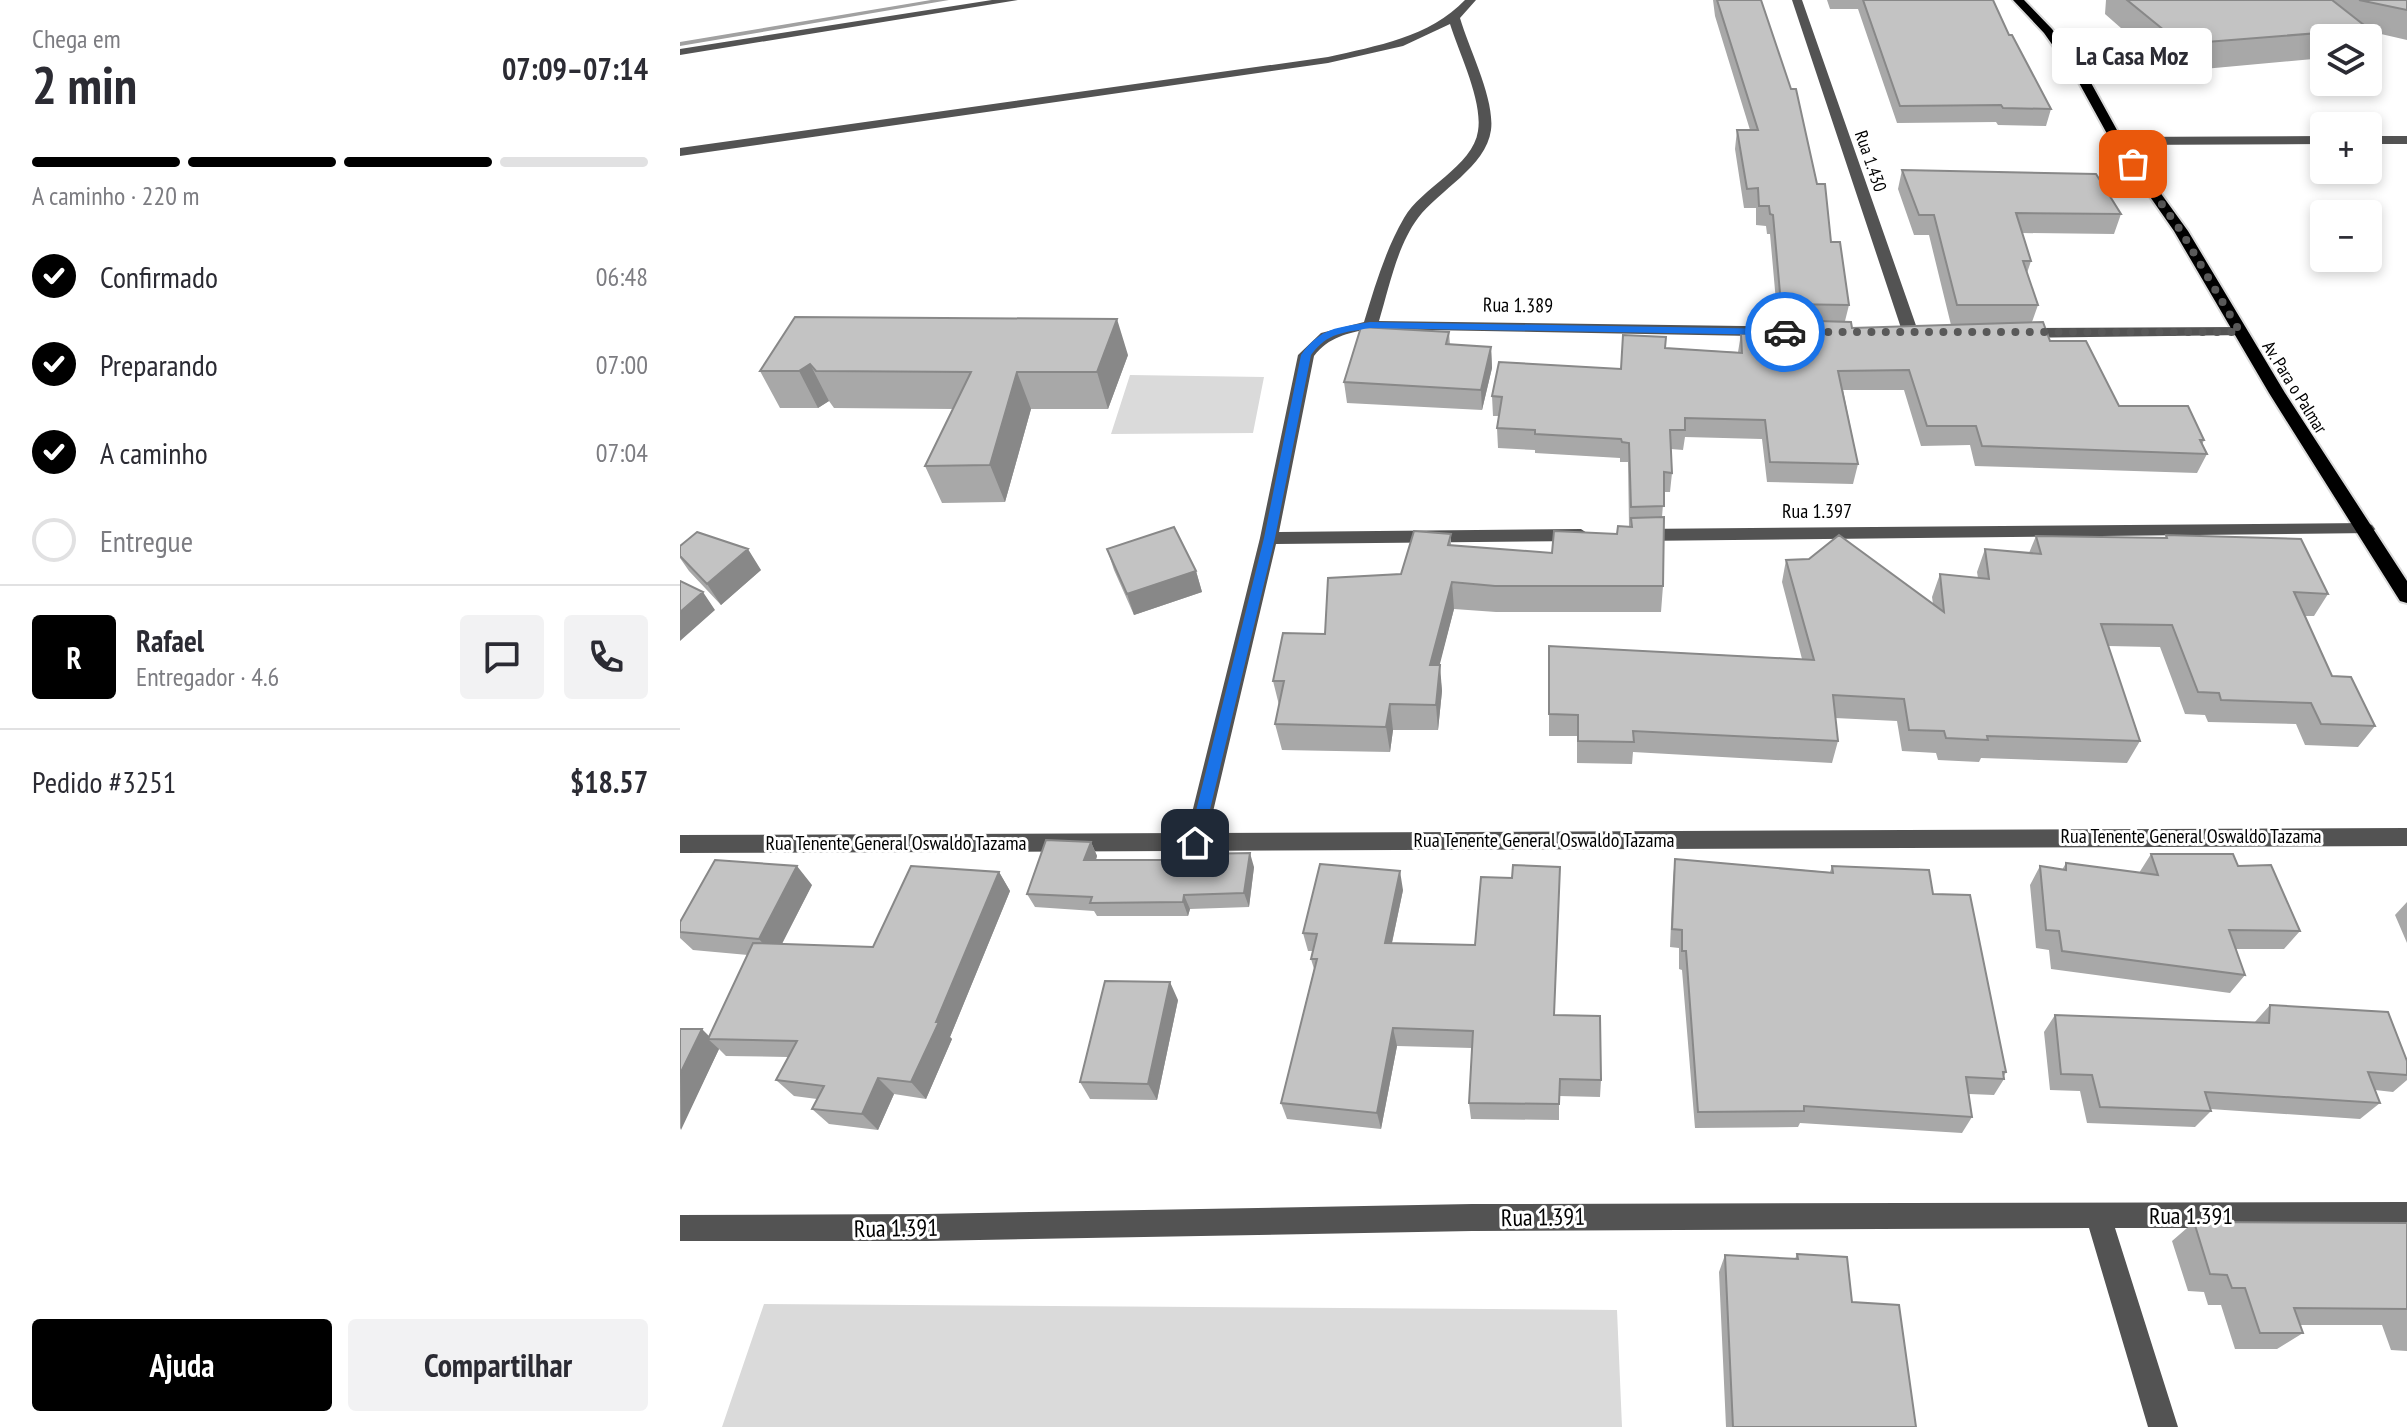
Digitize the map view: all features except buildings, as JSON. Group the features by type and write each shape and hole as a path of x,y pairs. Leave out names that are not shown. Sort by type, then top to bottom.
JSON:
{"main road":[{"name":"Av. Para o Palmar","path":"2018,0 2048,31 2084,81 2117,141 2181,231 2240,332 2407,596"}],"street":[{"path":"680,52 1013,0"},
{"path":"680,152 1328,60 1399,44 1454,18 1471,0"},
{"name":"Rua 1.430","path":"1797,0 1911,334"},
{"path":"1370,325 1390,261 1411,217 1477,151 1483,139 1485,125 1482,109 1454,18"},
{"path":"2117,141 2310,140"},
{"path":"2382,140 2407,140"},
{"name":"Rua 1.389","path":"1195,843 1269,538 1306,355 1318,338 1336,331 1370,325 1816,332"},
{"path":"2005,333 2240,332"},
{"name":"Rua 1.397","path":"1269,538 2366,529"},
{"name":"Rua Tenente General Oswaldo Tazama","path":"680,844 2281,835 2407,837"},
{"path":"2098,1215 2163,1427"},
{"name":"Rua 1.391","path":"680,1228 795,1230 1351,1219 2407,1215"}],"shaded area":[{"path":"1130,375 1264,377 1253,433 1111,434"},
{"path":"764,1304 1617,1310 1622,1427 722,1427"}],"waterway":[{"path":"680,44 945,0"}],"way so far":[{"path":"1785,332 2240,332 2181,231 2133,164"}],"place":[{"name":"La Casa Moz","path":"2133,164"}],"route":[{"path":"1195,843 1269,538 1306,355 1318,338 1336,331 1370,325 1785,332"}]}
